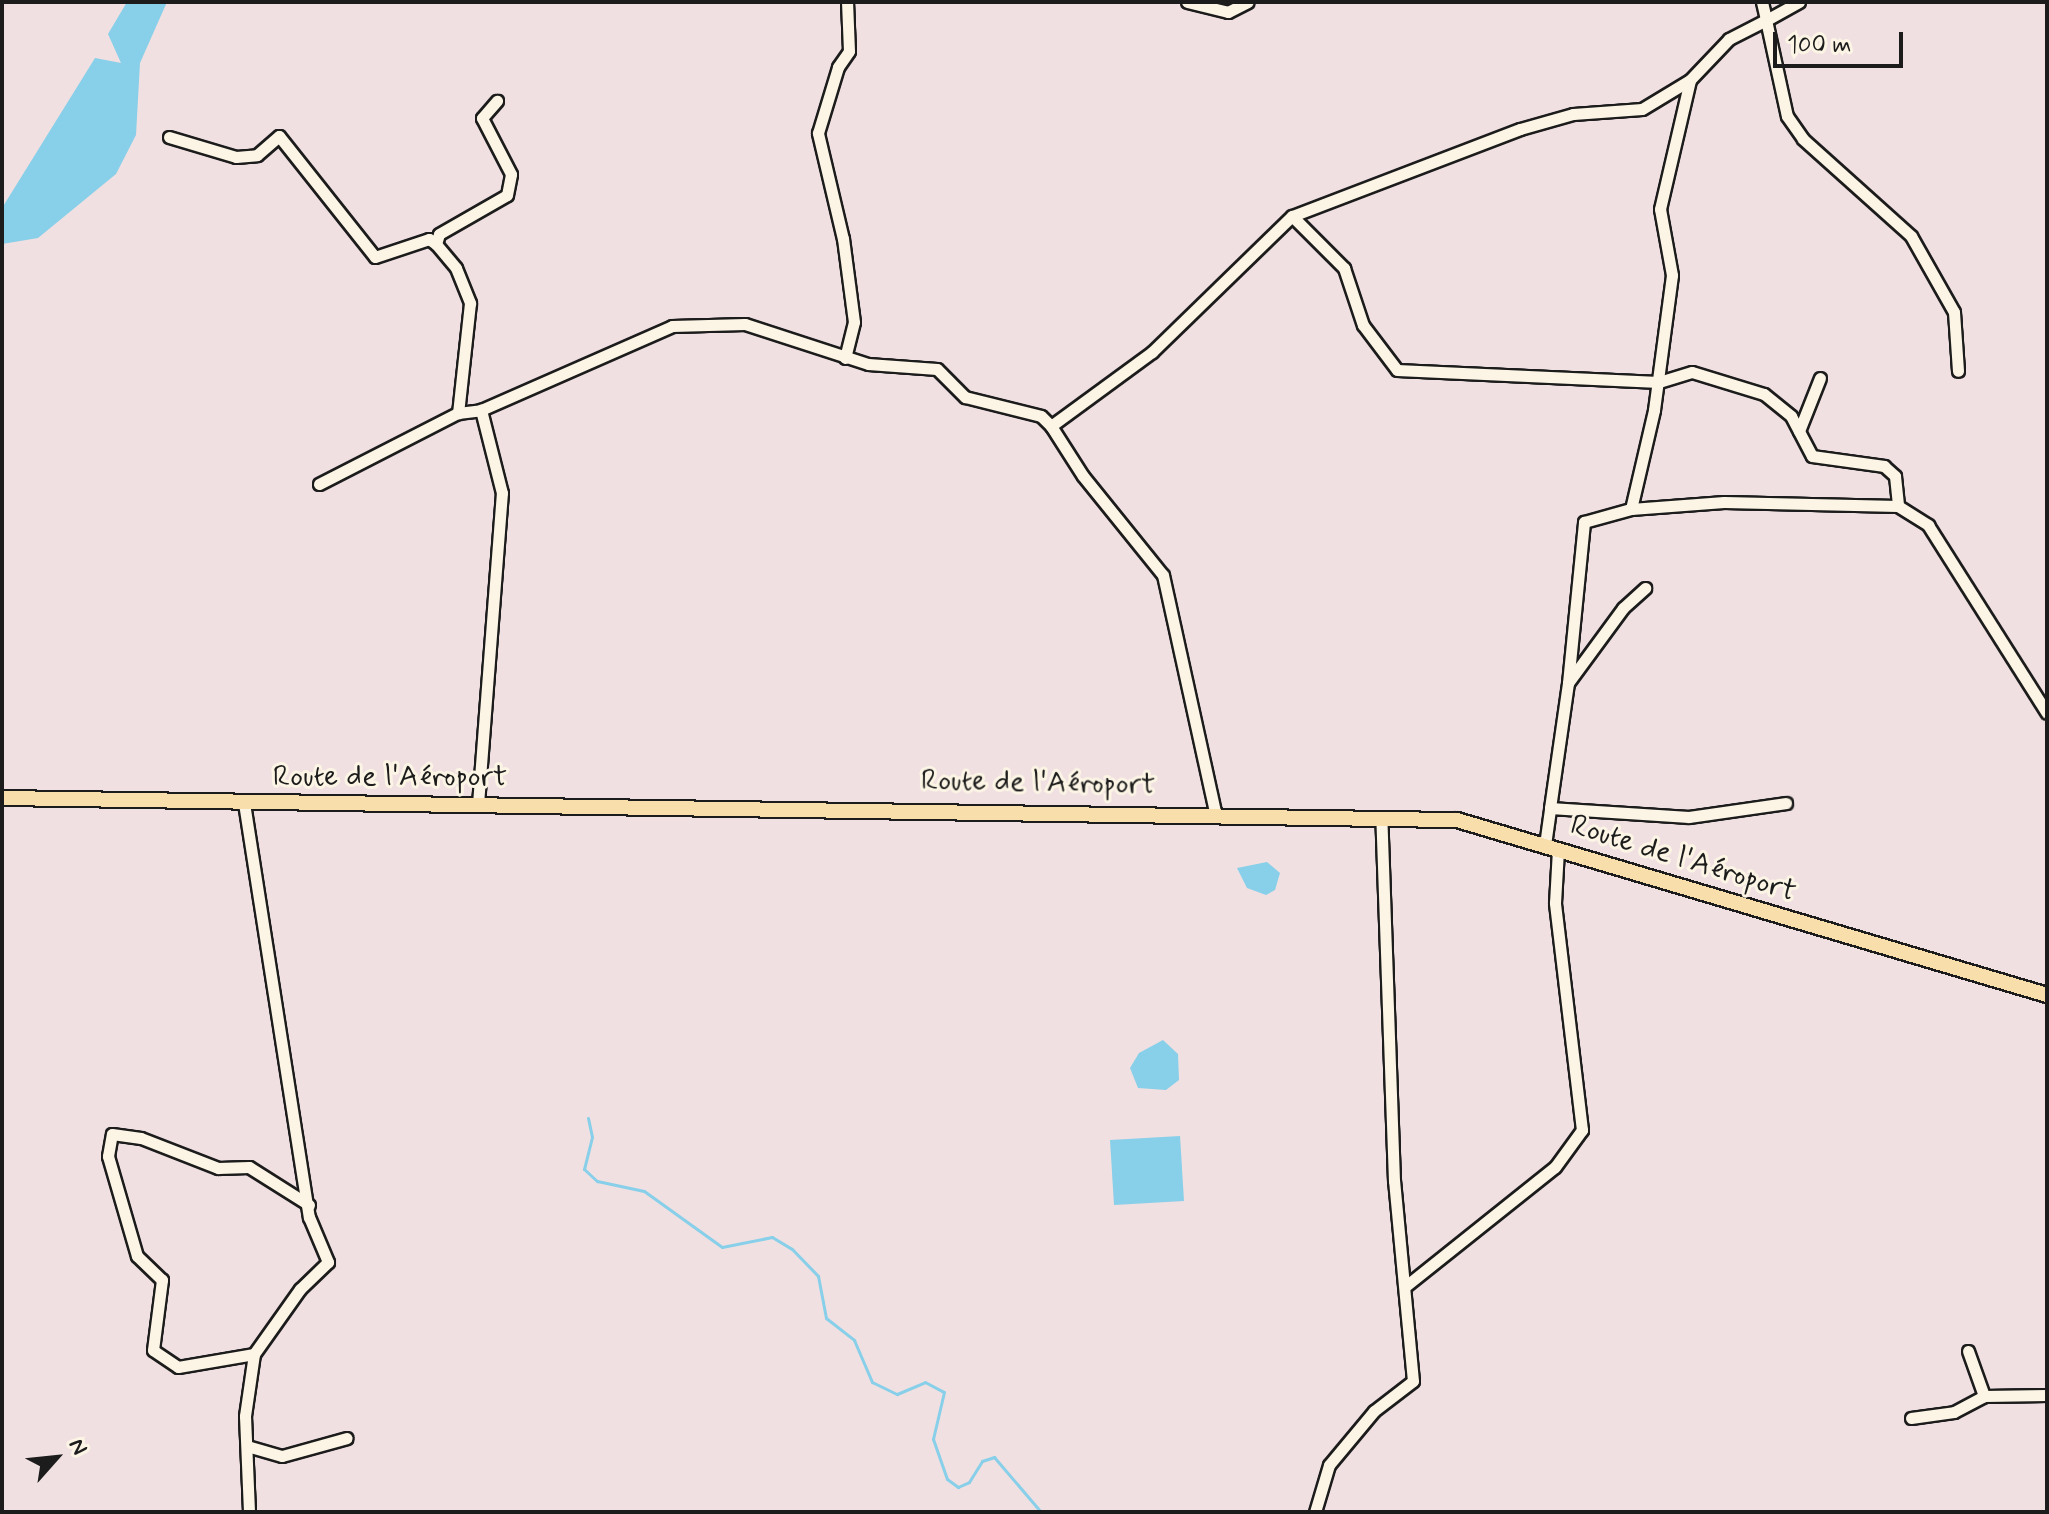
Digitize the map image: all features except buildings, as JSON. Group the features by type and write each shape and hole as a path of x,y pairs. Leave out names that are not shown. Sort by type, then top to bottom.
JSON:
{"main road":[{"name":"Route de l'Aéroport","path":"2,798 244,803 478,799 1215,812 1457,820 2047,995"}],"street":[{"path":"845,358 854,322 818,133 838,67 849,51 847,2"},
{"path":"1187,2 1228,12 1248,2"},
{"path":"1762,2 1787,116 1803,139 1911,236 1954,312 1958,371"},
{"path":"1051,426 1152,352 1292,216 1520,129 1573,114 1642,109 1690,80 1729,39 1799,2"},
{"path":"1631,509 1659,382 1672,275 1660,209 1690,80"},
{"path":"436,244 439,234 507,195 511,174 482,118 497,101"},
{"path":"169,137 236,157 257,155 279,136 375,257 429,239 436,244 456,268 470,303 458,413"},
{"path":"1292,216 1344,268 1363,325 1397,370 1659,382 1692,372 1731,380 1764,394 1799,431 1812,456 1884,466 1895,476 1898,506"},
{"path":"319,484 458,413 481,410 672,326 745,324 845,358 937,369 965,397 1041,416 1051,426 1083,476 1163,575 1215,812"},
{"path":"1799,431 1820,378"},
{"path":"478,799 502,493 481,410"},
{"path":"1407,1285 1555,1167 1582,1130 1582,1090 1555,903 1550,808 1568,683 1584,522 1631,509 1724,502 1898,506 1928,525 2047,713"},
{"path":"1568,683 1623,608 1645,588"},
{"path":"244,803 306,1175 309,1211 328,1262 300,1289 254,1354 247,1446 249,1512"},
{"path":"1550,808 1689,817 1786,803"},
{"path":"1315,1512 1329,1465 1374,1411 1413,1381 1407,1285 1394,1181 1381,817"},
{"path":"254,1354 178,1367 153,1350 162,1280 137,1256 108,1156 112,1134 141,1138 218,1168 249,1167 309,1211"},
{"path":"1968,1351 1984,1396"},
{"path":"1911,1418 1954,1412 1984,1396 2047,1395"},
{"path":"247,1446 282,1456 347,1438"}],"water":[{"path":"127,2 167,2 140,63 136,135 116,174 38,238 2,244 2,208 95,58 121,63 108,34"},
{"path":"1267,862 1280,873 1275,890 1266,895 1247,888 1237,868"},
{"path":"1163,1040 1178,1054 1179,1080 1166,1090 1138,1088 1130,1068 1139,1053"},
{"path":"1180,1136 1184,1201 1114,1205 1110,1140"}],"waterway":[{"path":"588,1118 592,1137 584,1169 597,1181 644,1191 722,1247 772,1237 792,1249 818,1276 826,1318 854,1340 872,1382 897,1394 925,1382 944,1392 933,1439 947,1479 958,1487 969,1482 982,1461 994,1457 1041,1512"}]}
